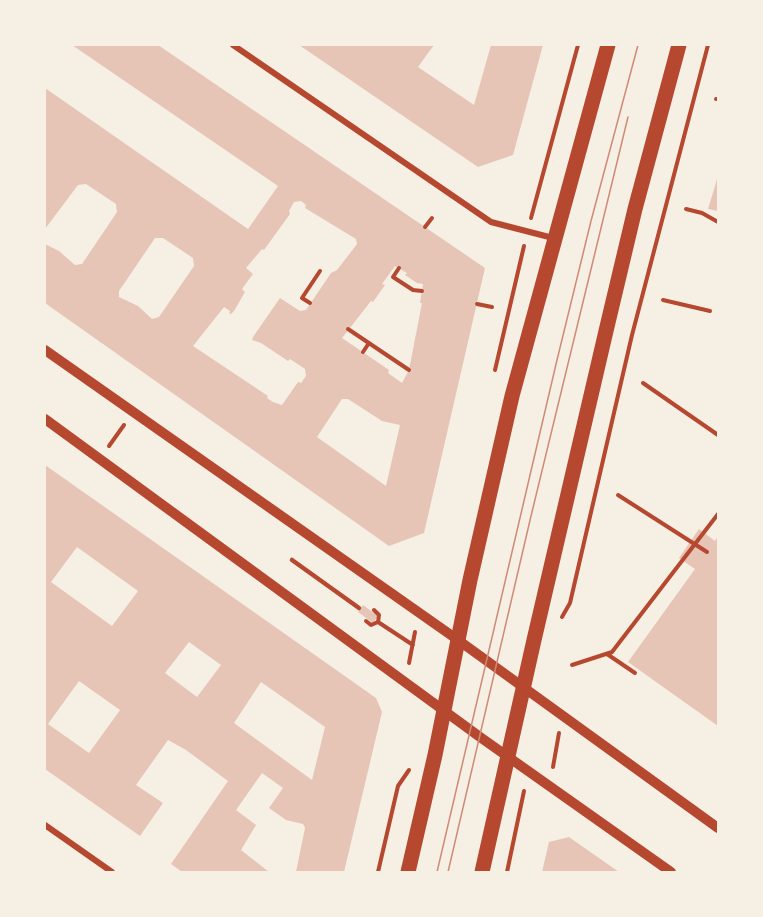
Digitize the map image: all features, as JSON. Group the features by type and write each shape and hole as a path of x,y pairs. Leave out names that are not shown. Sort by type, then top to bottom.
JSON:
{"main road":[{"path":"408,872 513,396 608,45"},
{"path":"482,872 608,320 679,45"}],"street":[{"path":"233,45 491,222 555,239"},
{"path":"45,350 525,687 718,828"},
{"path":"45,419 444,711 671,872"},
{"path":"45,825 112,872"}],"lane":[{"path":"292,560 359,608"}],"path":[{"path":"494,377 528,232 578,45"},
{"path":"560,621 570,603 632,335 708,45"},
{"path":"686,209 702,213 718,222"},
{"path":"425,226 432,218"},
{"path":"399,268 393,277 413,290 422,291"},
{"path":"310,303 302,298 320,271"},
{"path":"663,300 710,311"},
{"path":"477,304 492,307"},
{"path":"348,329 409,370"},
{"path":"363,352 369,343"},
{"path":"643,383 718,435"},
{"path":"105,452 128,420"},
{"path":"618,495 707,552"},
{"path":"572,665 612,652 718,514"},
{"path":"363,602 380,615 378,622 371,625 355,613 363,602"},
{"path":"378,622 413,645"},
{"path":"409,667 416,625"},
{"path":"606,654 635,673"},
{"path":"553,768 559,731"},
{"path":"378,872 398,786 411,762"},
{"path":"507,872 517,830"}],"building":[{"path":"72,45 158,45 485,268 424,533 389,546 45,303 45,244 59,251 75,265 82,264 117,212 116,204 86,184 78,185 45,229 45,88 248,229 278,186","holes":["301,201 306,205 305,208 356,239 357,244 337,270 331,273 306,310 300,311 280,298 253,337 252,340 305,369 306,376 301,383 298,382 282,405 273,402 267,398 268,396 193,346 224,307 231,314 234,311 245,292 242,289 253,274 246,268 262,249 264,250 290,214 289,211 294,202","155,238 163,238 193,258 194,266 159,317 152,319 138,306 119,297 119,291","395,266 417,283 423,284 420,303 422,303 409,370 402,383 388,373 389,370 342,338 371,301 373,302 385,285 382,284","342,399 348,399 382,421 400,425 386,486 317,437"]},
{"path":"299,45 434,45 418,67 474,105 491,45 543,45 513,155 478,167"},
{"path":"718,176 718,211 708,209"},
{"path":"45,465 376,698 382,712 344,872 296,872 305,828 303,824 286,820 269,808 283,788 262,773 236,810 256,825 241,850 269,872 182,872 171,864 228,781 186,750 168,740 136,785 163,803 140,836 45,769","holes":["77,547 138,591 112,626 51,582","189,642 221,665 197,697 165,673","79,681 120,710 89,753 48,724","261,682 325,727 312,780 234,723"]},
{"path":"699,529 715,541 718,536 718,726 628,662 695,569 679,558"},
{"path":"363,605 378,616 373,623 358,612"},
{"path":"569,837 619,872 542,872 549,842"}],"tram line":[{"path":"437,872 557,360 638,45"},
{"path":"448,872 531,516 628,117"}]}
